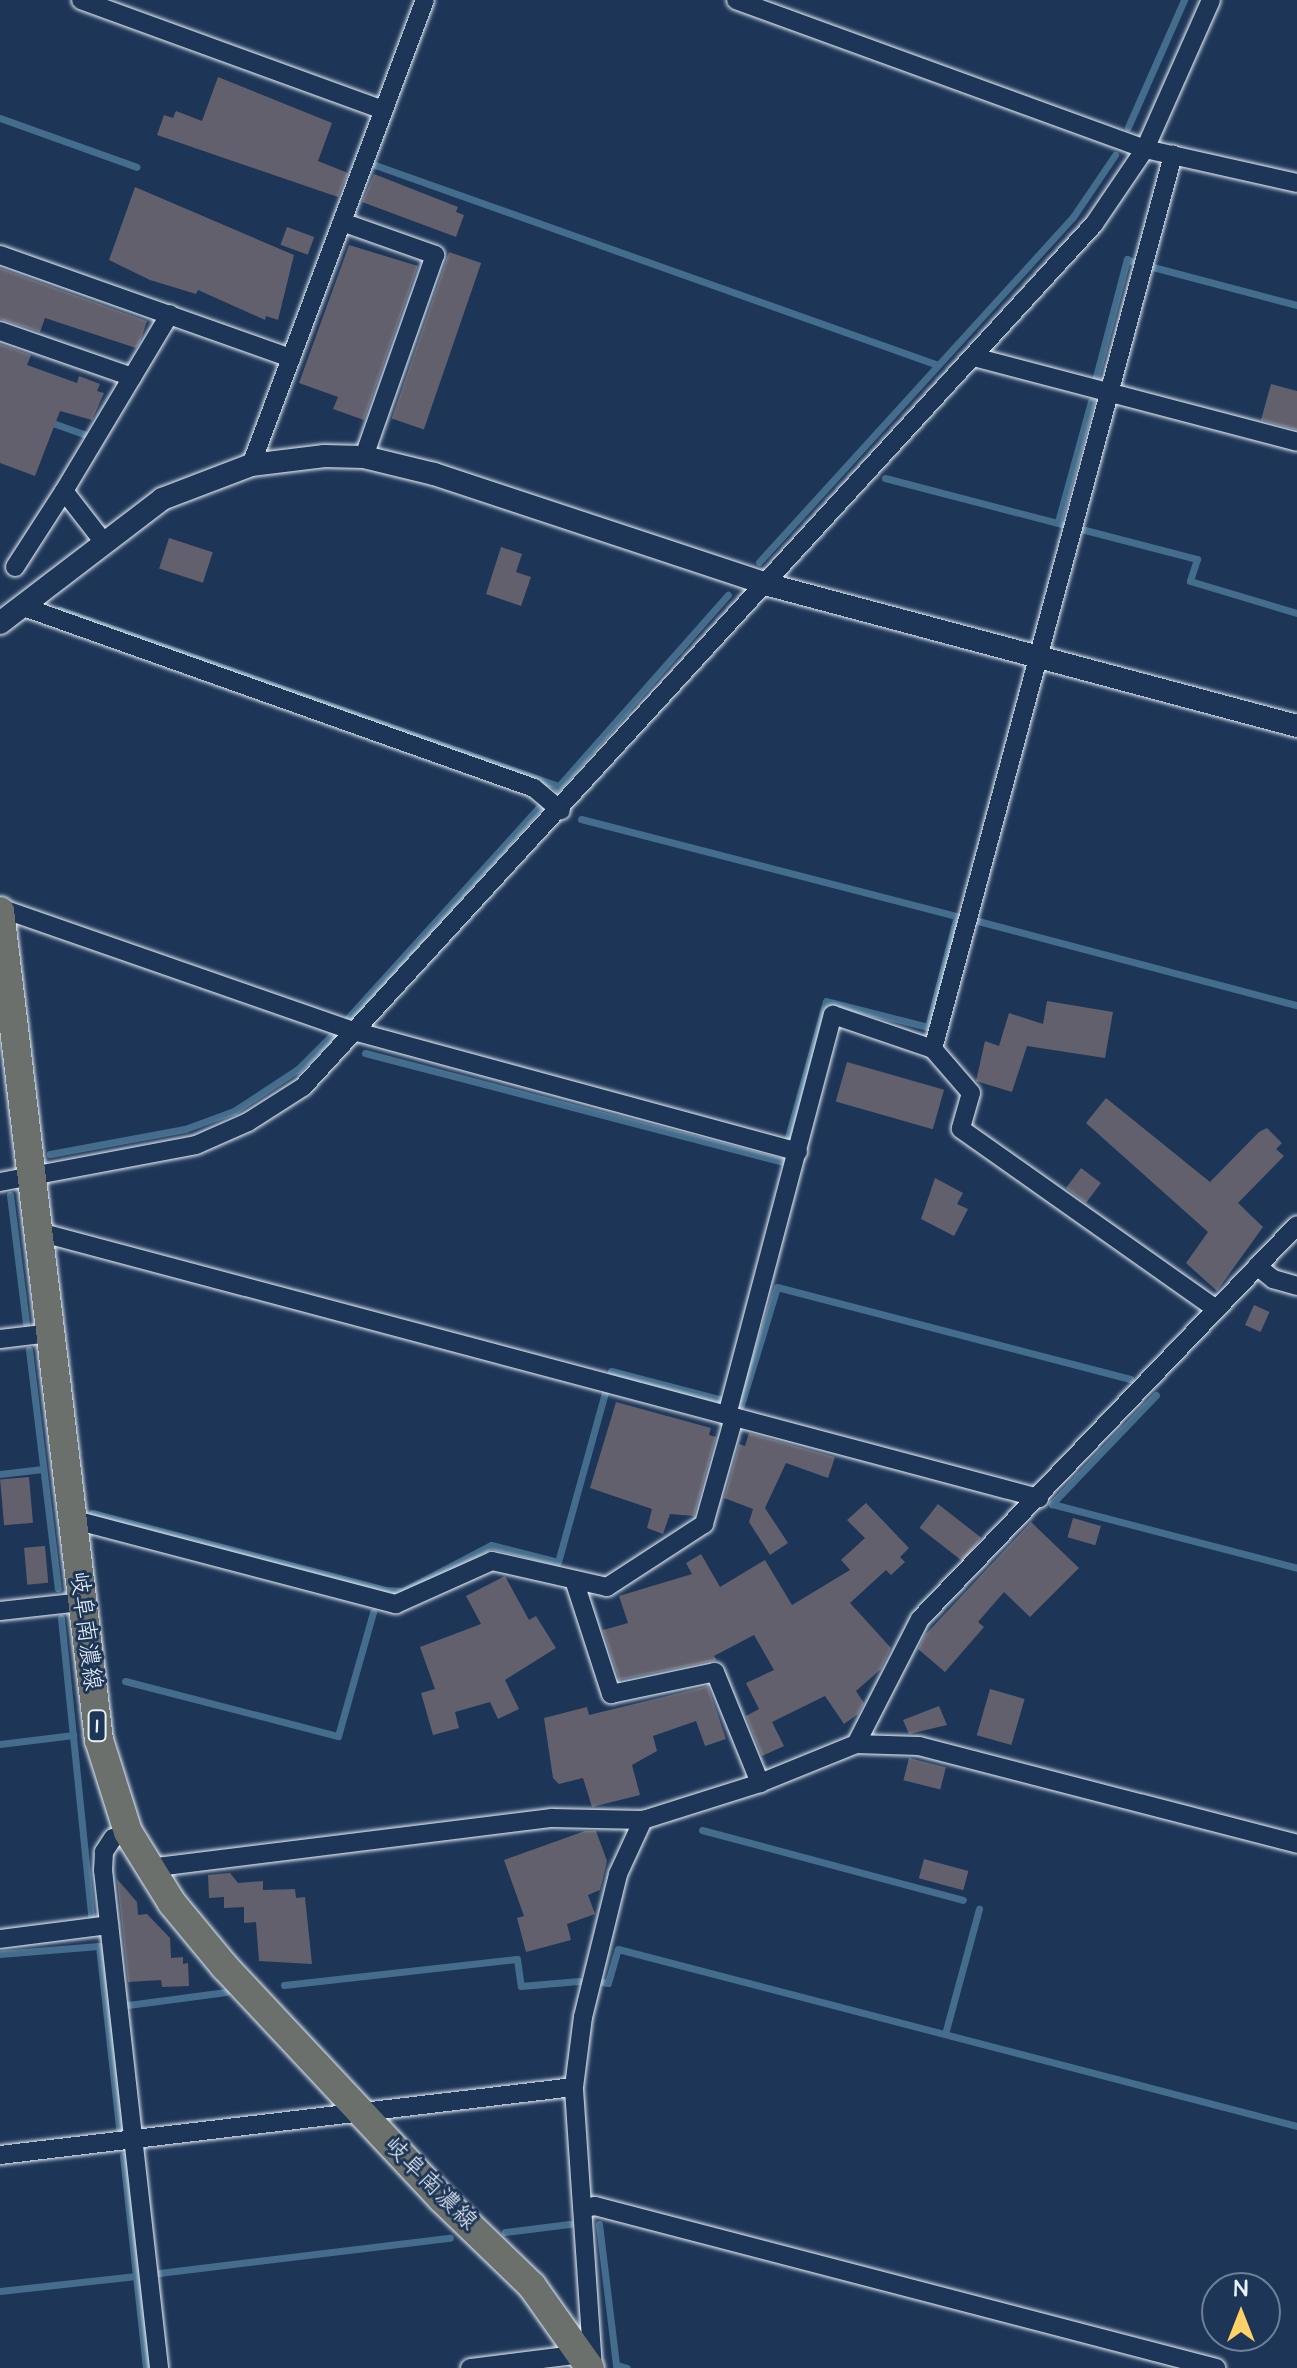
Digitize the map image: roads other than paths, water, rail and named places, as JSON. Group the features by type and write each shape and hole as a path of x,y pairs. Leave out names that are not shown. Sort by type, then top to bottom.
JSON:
{"main road":[{"name":"岐阜南濃線","path":"0,910 99,1740 128,1832 149,1868 225,1967 361,2113 532,2286 589,2363"}],"street":[{"path":"81,0 384,110"},
{"path":"251,465 425,0"},
{"path":"736,0 1145,149 1297,183"},
{"path":"0,1182 196,1145 248,1122 303,1087 769,585 1094,224 1145,149 1211,0"},
{"path":"933,1049 1173,155"},
{"path":"342,222 435,255 364,457"},
{"path":"0,255 291,358"},
{"path":"15,567 170,314"},
{"path":"0,331 132,377"},
{"path":"974,357 1297,442"},
{"path":"0,623 102,540 162,499 251,465 312,456 364,457 434,474 769,585 1297,726"},
{"path":"64,491 102,540"},
{"path":"21,606 534,788 561,811"},
{"path":"0,910 357,1032 798,1152"},
{"path":"71,1519 396,1604 492,1561 607,1587 704,1524 833,1015 933,1049 971,1093 961,1129 1216,1309"},
{"path":"856,1744 920,1619 1297,1225"},
{"path":"39,1232 1039,1498"},
{"path":"1257,1266 1273,1279 1297,1286"},
{"path":"0,1339 50,1333"},
{"path":"574,1580 611,1694 715,1672 760,1783"},
{"path":"0,1611 81,1602"},
{"path":"149,1868 552,1818 643,1820 760,1783 856,1744 919,1746 1297,1844"},
{"path":"470,2368 589,2363 583,2208 574,2087 583,2017 618,1874 643,1820"},
{"path":"128,1832 113,1838 104,1852 109,1925 136,2140 159,2368"},
{"path":"0,1939 109,1925"},
{"path":"0,2155 574,2087"},
{"path":"583,2208 595,2206 1216,2368"}],"waterway":[{"path":"1128,127 1184,0"},
{"path":"0,118 137,167"},
{"path":"759,562 1073,217 1115,155"},
{"path":"375,165 938,365"},
{"path":"1096,377 1127,259 1131,261"},
{"path":"1149,266 1297,305"},
{"path":"1058,522 1091,401"},
{"path":"47,421 86,435"},
{"path":"885,478 1062,524"},
{"path":"1081,529 1197,559 1190,581 1297,613"},
{"path":"557,788 728,595"},
{"path":"60,610 558,786"},
{"path":"346,1020 542,804"},
{"path":"581,819 957,916 928,1027 826,1001 787,1141"},
{"path":"978,921 1297,1005"},
{"path":"50,1154 185,1129 234,1111 298,1069 336,1031"},
{"path":"365,1053 782,1162"},
{"path":"10,1195 26,1323"},
{"path":"741,1405 777,1287 1130,1379"},
{"path":"29,1350 58,1588"},
{"path":"611,1371 722,1400"},
{"path":"92,1513 385,1590 403,1591 491,1545 558,1562 605,1392"},
{"path":"1156,1395 1052,1504 1297,1568"},
{"path":"0,1474 43,1469"},
{"path":"125,1681 338,1736 373,1612"},
{"path":"61,1618 91,1915"},
{"path":"0,1744 73,1735"},
{"path":"702,1830 963,1900"},
{"path":"945,2034 979,1909"},
{"path":"0,1954 99,1946 119,2128"},
{"path":"602,1982 608,1983 618,1949 1297,2126"},
{"path":"284,1985 517,1959 521,1986 579,1981"},
{"path":"128,2005 226,1992"},
{"path":"123,2156 146,2368"},
{"path":"505,2232 570,2224"},
{"path":"599,2224 616,2365 627,2368"},
{"path":"159,2273 450,2238"},
{"path":"0,2291 136,2276"}]}
